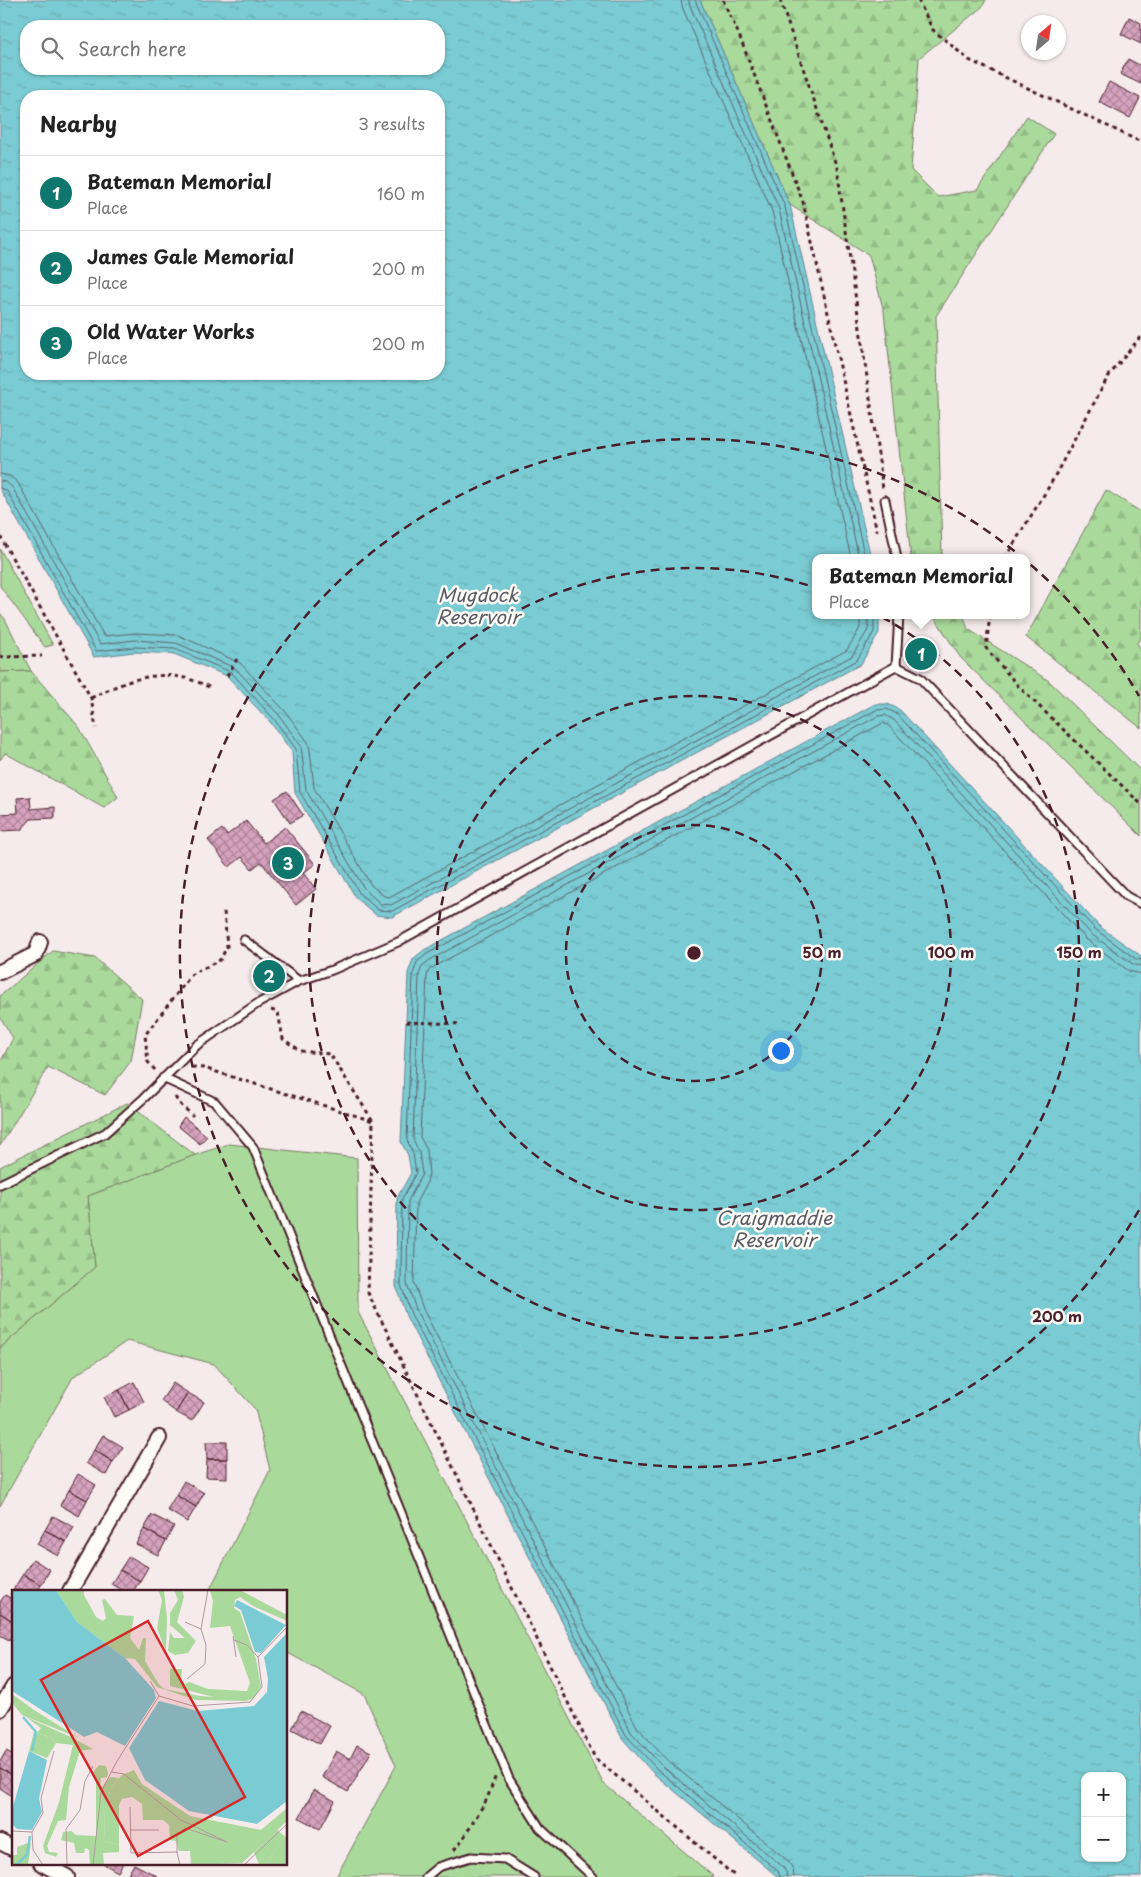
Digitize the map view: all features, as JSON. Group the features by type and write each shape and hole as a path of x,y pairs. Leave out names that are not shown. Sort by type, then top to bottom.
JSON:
{"street":[{"path":"0,972 36,954 40,942"},
{"path":"71,1590 159,1438"},
{"path":"0,1709 12,1689"},
{"path":"0,1842 12,1848"},
{"path":"43,1864 67,1877"}],"lane":[{"path":"885,500 896,554"},
{"path":"896,666 899,619"},
{"path":"896,666 920,678 1126,896 1141,904"},
{"path":"0,1184 105,1134 197,1045 257,1004 299,981 332,970 398,942 896,666"},
{"path":"244,940 299,981"},
{"path":"163,1078 215,1102 253,1147 509,1779 540,1828 593,1877"},
{"path":"426,1877 441,1866 470,1857 505,1859 534,1877"}],"path":[{"path":"723,0 739,35 803,202 880,540"},
{"path":"780,0 838,168 885,500"},
{"path":"918,0 933,30 969,60 1141,142"},
{"path":"1007,554 1050,485 1108,377 1141,336"},
{"path":"0,536 90,698 96,728"},
{"path":"990,619 986,648 1019,687 1141,804"},
{"path":"0,656 42,656"},
{"path":"227,676 237,658"},
{"path":"90,698 118,684 147,677 168,675 194,679 211,688"},
{"path":"193,1116 180,1104 163,1078 148,1062 145,1035 192,974 220,960 227,947 224,911"},
{"path":"257,1004 278,1012 283,1039 300,1051 330,1054 373,1121 368,1293 594,1758 736,1877"},
{"path":"406,1022 462,1024"},
{"path":"177,1065 204,1068 373,1121"},
{"path":"441,1866 468,1831 487,1799 495,1776 506,1770"}],"green space":[{"path":"700,0 986,0 982,7 919,58 911,170 938,197 977,190 1027,116 1054,134 936,316 942,554 911,554 884,312 869,255 790,205"},
{"path":"1106,490 1141,512 1141,637 1137,643 1141,650 1141,728 1026,637"},
{"path":"0,549 53,645 45,647 0,586"},
{"path":"0,613 5,619 31,671 0,672"},
{"path":"936,619 964,619 968,629 1049,681 1141,771 1141,836 960,657"},
{"path":"31,671 79,727 118,797 104,808 5,753 0,760 0,672"},
{"path":"53,951 95,958 142,999 131,1061 105,1095 48,1067 0,1146 0,1063 13,1038 0,1017 0,996"},
{"path":"127,1103 195,1155 88,1196 95,1267 0,1348 0,1167"},
{"path":"229,1144 357,1158 358,1312 603,1783 714,1877 336,1877 396,1766 364,1694 288,1653 288,1590 210,1590 270,1470 255,1409 214,1364 127,1341 73,1377 0,1506 0,1348 95,1267 88,1196"}],"water":[{"name":"Mugdock Reservoir","path":"0,0 700,0 790,205 870,554 812,554 812,619 879,619 879,633 861,664 392,917 376,915 356,898 295,793 292,752 271,723 227,676 174,654 134,652 94,657 0,489"},
{"name":"Craigmaddie Reservoir","path":"875,704 888,704 900,710 1099,926 1141,956 1141,1877 778,1877 653,1773 622,1738 406,1316 396,1286 397,1198 411,1173 408,1155 401,1142 408,973 413,959 424,950"}],"building":[{"path":"1129,17 1141,23 1141,44 1121,34"},
{"path":"1128,59 1141,66 1141,84 1120,74"},
{"path":"1109,82 1140,98 1130,118 1099,102"},
{"path":"287,791 303,815 290,823 274,799"},
{"path":"30,797 31,809 55,807 55,818 31,819 21,830 0,831 0,814 18,813 17,798"},
{"path":"246,821 264,843 285,827 315,864 303,873 316,889 296,905 261,862 252,869 242,857 229,867 208,840 222,829 227,835"},
{"path":"184,1117 207,1136 200,1144 178,1126"},
{"path":"134,1382 144,1402 129,1410 119,1390"},
{"path":"173,1383 188,1393 176,1412 161,1401"},
{"path":"119,1390 129,1410 114,1417 104,1397"},
{"path":"188,1393 204,1402 192,1421 176,1412"},
{"path":"103,1435 123,1447 113,1462 94,1450"},
{"path":"206,1442 227,1442 227,1459 207,1459"},
{"path":"94,1450 113,1462 106,1475 86,1463"},
{"path":"207,1459 227,1459 227,1478 206,1477"},
{"path":"78,1474 96,1485 87,1500 69,1490"},
{"path":"184,1481 204,1493 196,1507 176,1495"},
{"path":"69,1490 87,1500 79,1516 60,1505"},
{"path":"176,1495 196,1507 187,1522 167,1510"},
{"path":"152,1515 174,1526 166,1541 144,1529"},
{"path":"53,1516 74,1527 66,1542 45,1530"},
{"path":"144,1529 166,1541 158,1555 136,1544"},
{"path":"45,1530 66,1542 58,1556 37,1544"},
{"path":"129,1556 148,1567 140,1581 120,1570"},
{"path":"33,1559 50,1570 41,1585 23,1574"},
{"path":"120,1570 140,1581 134,1590 121,1590 111,1584"},
{"path":"23,1574 41,1585 38,1590 13,1590"},
{"path":"5,1595 12,1599 12,1621 0,1613 0,1602"},
{"path":"0,1613 12,1621 12,1635 9,1640 0,1635"},
{"path":"301,1711 330,1726 320,1744 292,1729"},
{"path":"357,1745 371,1752 348,1792 322,1777 336,1751 350,1759"},
{"path":"6,1751 12,1754 12,1775 0,1768 0,1762"},
{"path":"0,1768 12,1775 12,1796 0,1788"},
{"path":"314,1790 335,1801 320,1829 299,1818"},
{"path":"104,1864 122,1864 118,1872"},
{"path":"134,1864 157,1876 127,1877"}],"place":[{"name":"Bateman Memorial","path":"921,654"},
{"name":"Old Water Works","path":"288,863"},
{"name":"James Gale Memorial","path":"269,976"}]}
